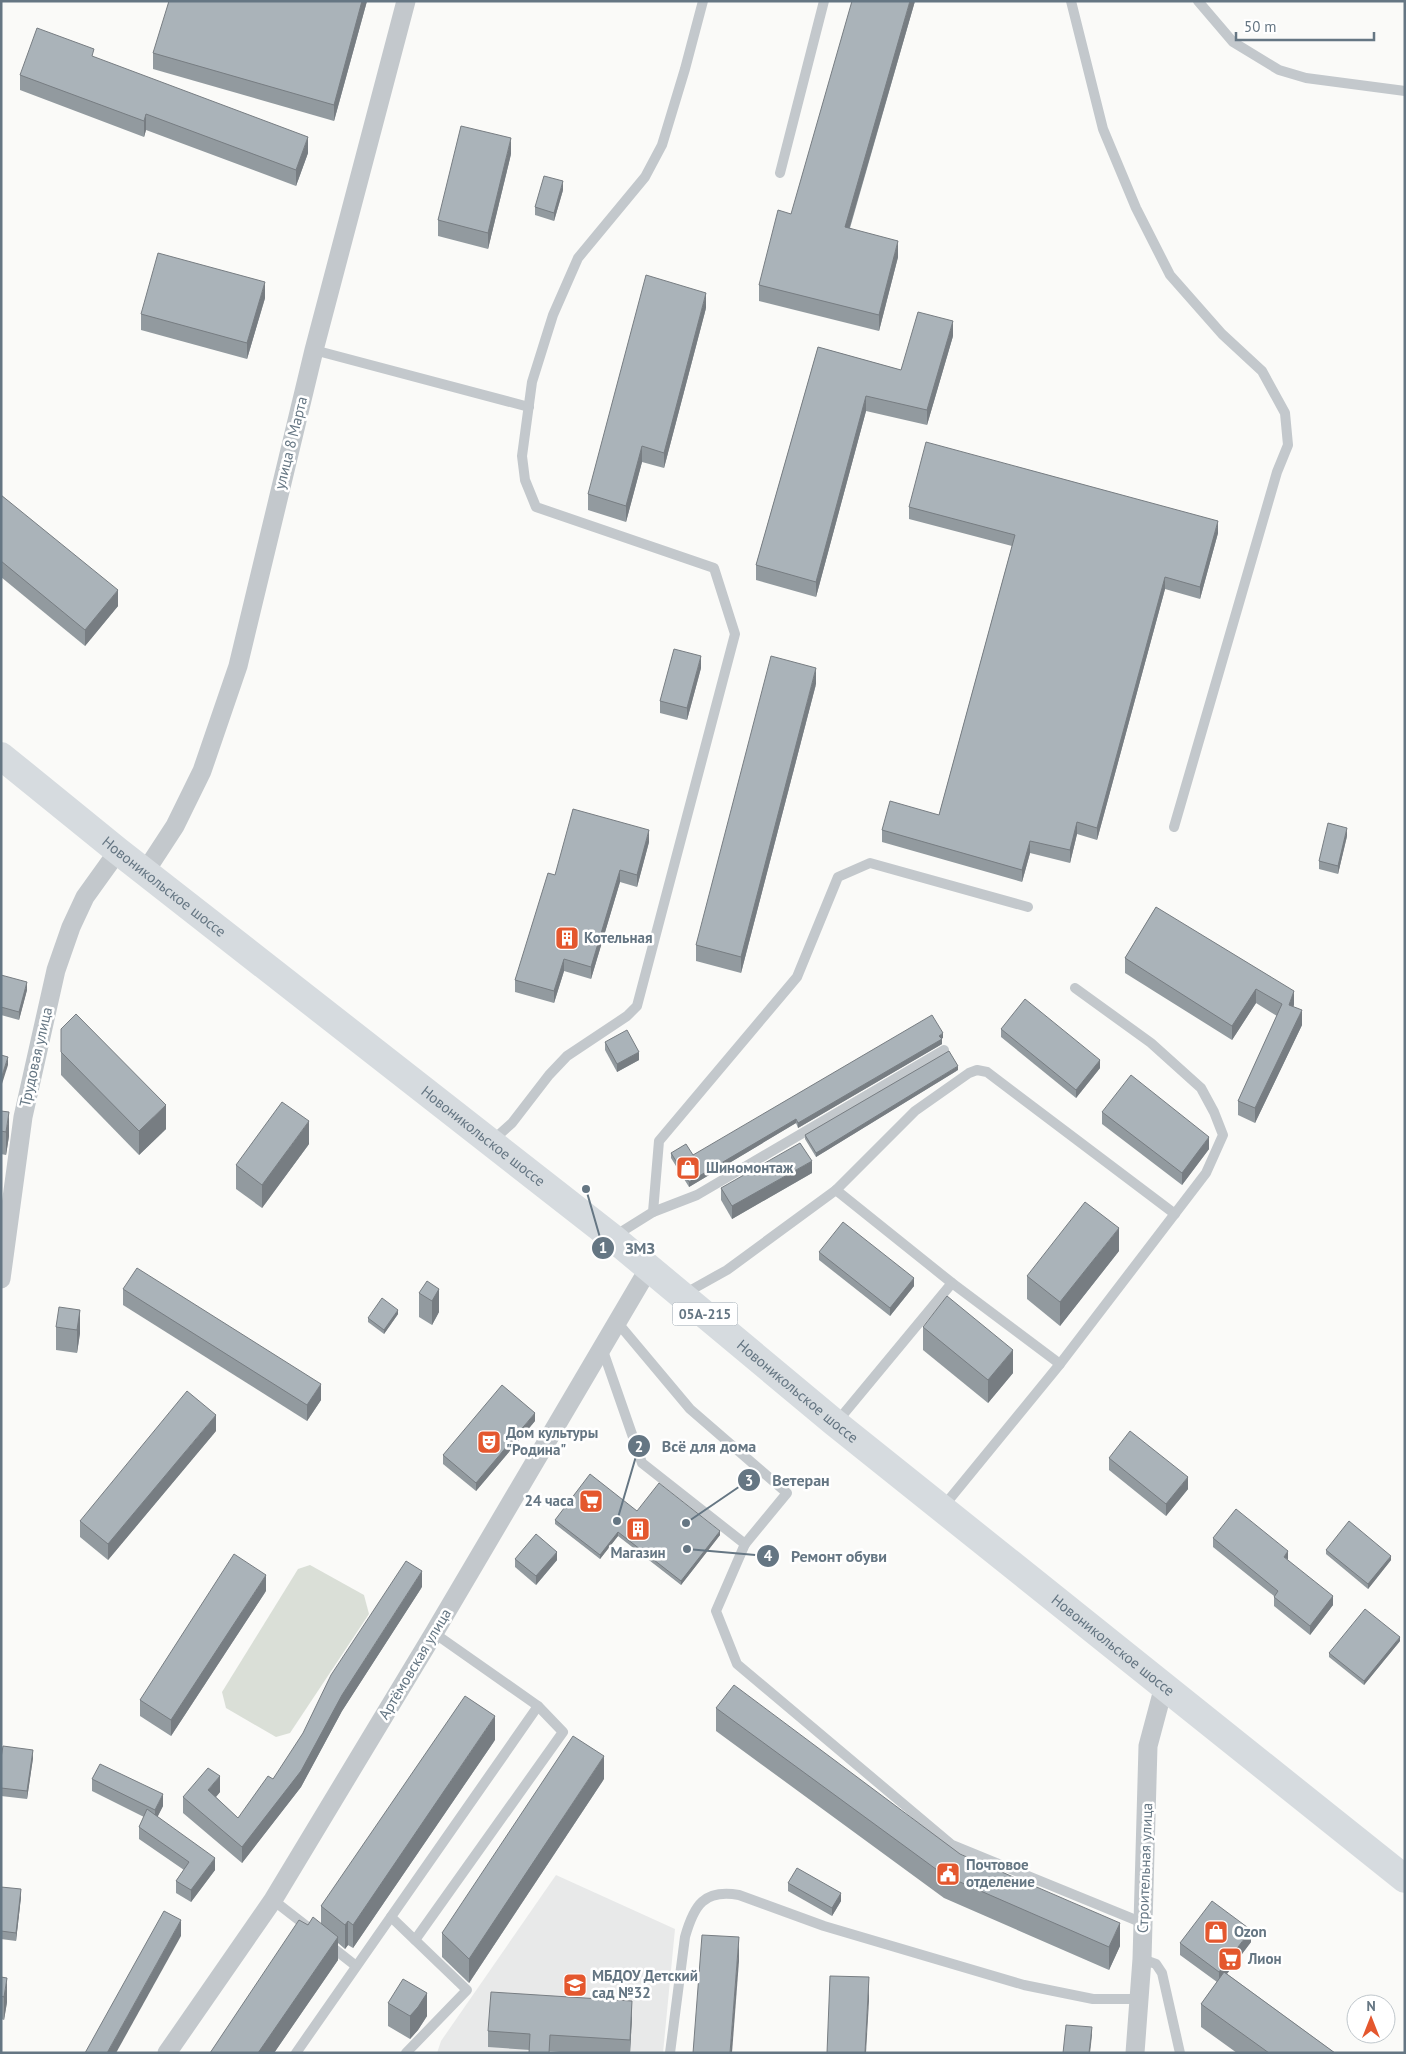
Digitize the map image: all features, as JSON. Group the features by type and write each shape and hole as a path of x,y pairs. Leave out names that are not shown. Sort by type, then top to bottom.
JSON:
{"highway":[{"name":"Новоникольское шоссе","path":"1,756 118,851 613,1238 835,1423 1405,1879"}],"street":[{"name":"улица 8 Марта","path":"145,872 175,826 202,771 238,666 314,350 406,1"},
{"name":"Трудовая улица","path":"1,1279 23,1117 56,970 71,926 85,897 118,851"},
{"name":"Артёмовская улица","path":"167,2053 273,1900 434,1633 649,1268"},
{"name":"Строительная улица","path":"1135,2053 1142,1958 1148,1746 1164,1686"}],"lane":[{"path":"491,1143 512,1123 549,1075 567,1056 627,1016 637,1006 735,634 714,568 536,507 525,480 522,456 532,382 552,315 578,258 645,177 662,145 685,70 703,1"},
{"path":"780,173 824,1"},
{"path":"1071,1 1103,129 1136,208 1170,275 1222,334 1262,371 1285,413 1288,445 1277,472 1174,827"},
{"path":"1198,1 1232,42 1279,70 1306,78 1405,90"},
{"path":"314,350 529,407"},
{"path":"653,1212 659,1141 797,977 838,878 870,862 1028,907"},
{"path":"943,1508 1060,1364 1206,1173 1223,1135 1214,1112 1201,1088 1151,1043 1076,988"},
{"path":"613,1238 653,1212 697,1195 944,1050"},
{"path":"682,1295 727,1270 836,1190 915,1111 969,1072 977,1070 987,1072 1175,1214"},
{"path":"836,1190 952,1283 1060,1364"},
{"path":"835,1423 952,1283"},
{"path":"616,1322 690,1409 787,1493 745,1544 716,1611 738,1664 952,1844 1143,1923"},
{"path":"602,1347 642,1463 745,1544"},
{"path":"415,1940 563,1732 538,1706 434,1633"},
{"path":"296,2053 538,1706"},
{"path":"670,2053 685,1937 690,1920 704,1899 726,1893 824,1926 1024,1985 1093,1999 1139,1999"},
{"path":"273,1900 356,1966"},
{"path":"391,1917 467,1990 406,2053"},
{"path":"1142,1958 1156,1964 1162,1973 1180,2053"}],"shaded area":[{"path":"310,1565 364,1595 369,1614 290,1733 276,1737 226,1708 222,1692 298,1569"},
{"name":"МБДОУ Детский сад №32","path":"556,1875 675,1929 663,2053 437,2053 441,2041"}],"building":[{"path":"169,1 362,1 334,105 153,53"},
{"path":"852,1 910,1 845,227 898,241 879,315 759,285 778,210 791,214"},
{"path":"37,28 94,49 92,56 308,137 296,170 146,114 144,121 20,75"},
{"path":"461,126 511,138 488,233 438,220"},
{"path":"544,176 563,181 554,213 535,207"},
{"path":"158,253 265,282 247,343 141,314"},
{"path":"646,275 706,293 664,453 642,446 626,506 588,494"},
{"path":"918,312 953,321 927,410 866,396 816,582 756,565 818,347 901,370"},
{"path":"926,442 1218,521 1200,587 1165,577 1097,828 1077,822 1070,850 1030,841 1022,870 882,830 890,801 939,815 1015,535 909,507"},
{"path":"1,495 118,590 85,630 1,561"},
{"path":"674,649 701,656 687,708 660,701"},
{"path":"771,656 816,668 741,957 696,945"},
{"path":"573,809 649,830 637,875 620,870 591,967 564,959 554,991 515,980 548,873 555,875"},
{"path":"1328,823 1347,828 1338,866 1319,861"},
{"path":"1156,907 1294,991 1289,1005 1302,1010 1255,1108 1238,1101 1282,1004 1256,989 1232,1026 1125,958"},
{"path":"1,975 27,982 19,1012 1,1007"},
{"path":"1025,999 1100,1060 1076,1090 1001,1029"},
{"path":"76,1014 166,1105 139,1131 61,1052 61,1029"},
{"path":"932,1015 943,1033 939,1036 942,1039 798,1123 796,1119 689,1182 671,1153 686,1144 693,1155"},
{"path":"627,1030 639,1052 617,1064 605,1042"},
{"path":"949,1051 958,1066 816,1153 805,1135"},
{"path":"1,1055 8,1057 1,1079"},
{"path":"1131,1075 1209,1137 1182,1173 1102,1112"},
{"path":"282,1102 309,1121 262,1185 236,1165"},
{"path":"1,1111 9,1112 6,1132 1,1131"},
{"path":"800,1143 812,1161 732,1206 721,1188"},
{"path":"1085,1202 1119,1228 1060,1302 1027,1276"},
{"path":"843,1222 914,1278 890,1308 819,1252"},
{"path":"137,1268 321,1384 307,1405 123,1289"},
{"path":"427,1281 439,1289 432,1301 419,1293"},
{"path":"947,1296 1013,1350 988,1380 923,1327"},
{"path":"382,1298 398,1310 384,1330 368,1318"},
{"path":"59,1307 80,1310 77,1330 56,1327"},
{"name":"Дом культуры \"Родина\"","path":"502,1385 535,1413 476,1483 443,1455"},
{"path":"187,1391 216,1415 108,1544 80,1521"},
{"path":"1130,1431 1188,1477 1166,1504 1109,1458"},
{"name":"Магазин","path":"590,1474 637,1511 659,1483 720,1531 681,1581 618,1532 600,1555 555,1520"},
{"path":"1236,1509 1288,1551 1284,1557 1333,1596 1310,1626 1274,1597 1278,1591 1213,1538"},
{"path":"1349,1521 1391,1556 1368,1584 1326,1550"},
{"path":"536,1534 557,1552 536,1576 515,1559"},
{"path":"234,1554 266,1575 171,1720 140,1700"},
{"path":"406,1561 422,1571 342,1695 301,1771 242,1847 183,1797 208,1768 220,1776 208,1790 238,1818 268,1776 273,1779 303,1733 331,1675"},
{"path":"1365,1609 1400,1637 1364,1681 1329,1653"},
{"path":"734,1685 960,1854 1120,1923 1109,1947 944,1875 716,1708"},
{"path":"465,1696 495,1716 353,1925 348,1921 345,1925 321,1906"},
{"path":"573,1736 604,1756 469,1959 442,1933"},
{"path":"3,1746 33,1750 27,1791 1,1788"},
{"path":"100,1764 163,1794 155,1810 92,1779"},
{"path":"147,1809 215,1858 191,1890 176,1881 189,1862 139,1827"},
{"path":"797,1868 841,1893 832,1908 788,1883"},
{"path":"1,1887 21,1889 16,1933 1,1931"},
{"path":"1212,1901 1251,1930 1219,1972 1180,1943"},
{"path":"164,1911 181,1920 107,2053 85,2053"},
{"path":"313,1917 338,1937 258,2053 210,2053 299,1920 308,1925"},
{"path":"702,1935 739,1937 730,2053 693,2053"},
{"path":"1224,1972 1335,2053 1269,2053 1201,2004"},
{"path":"830,1976 869,1977 865,2053 827,2053"},
{"path":"1,1977 7,1978 4,1997 1,1996"},
{"path":"403,1979 427,1993 410,2016 388,2003"},
{"path":"491,1992 632,2001 630,2040 550,2035 549,2053 529,2053 530,2034 488,2031"},
{"path":"1066,2025 1092,2027 1089,2053 1063,2053"}],"place":[{"name":"Котельная","path":"567,938"},
{"name":"Шиномонтаж","path":"688,1168"},
{"name":"ЗМЗ","path":"586,1189"},
{"name":"Дом культуры \"Родина\"","path":"489,1442"},
{"name":"24 часа","path":"591,1501"},
{"name":"Всё для дома","path":"617,1521"},
{"name":"Ветеран","path":"686,1523"},
{"name":"Магазин","path":"638,1529"},
{"name":"Ремонт обуви","path":"687,1549"},
{"name":"Почтовое отделение","path":"948,1874"},
{"name":"Ozon","path":"1216,1932"},
{"name":"Лион","path":"1230,1959"},
{"name":"МБДОУ Детский сад №32","path":"575,1985"}]}
